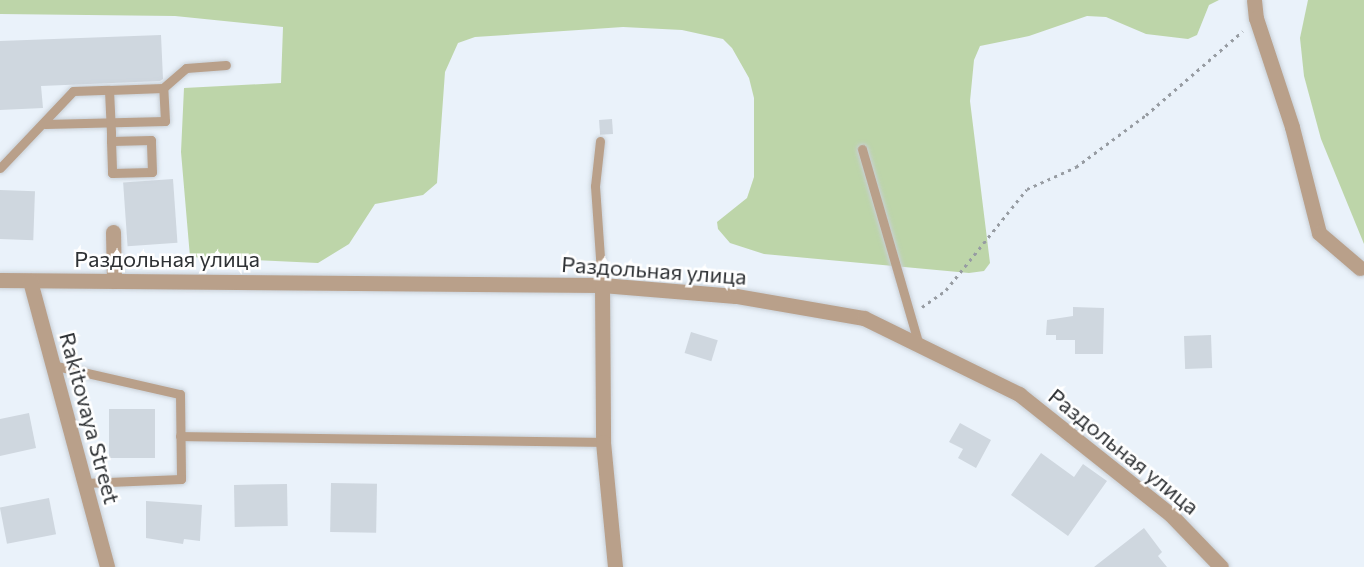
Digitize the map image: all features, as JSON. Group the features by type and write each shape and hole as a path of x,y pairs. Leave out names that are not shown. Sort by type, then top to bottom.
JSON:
{"street":[{"path":"1254,0 1256,18 1292,127 1319,233 1360,268"},
{"path":"112,232 114,281"},
{"name":"Раздольная улица","path":"0,280 602,285 736,296 864,318 1019,394 1171,515 1221,567"},
{"name":"Rakitovaya Street","path":"30,280 107,567"},
{"path":"602,285 603,442 615,567"}],"lane":[{"path":"0,168 45,124 73,91 164,88 186,68 226,65"},
{"path":"45,124 165,121 164,88"},
{"path":"109,90 112,173 152,172 151,140 111,141"},
{"path":"600,141 596,186 602,285"},
{"path":"862,149 919,345"},
{"path":"52,365 180,394 181,479 84,483"},
{"path":"180,436 603,442"}],"path":[{"path":"910,315 946,290 1027,189 1085,160 1146,115 1256,18"}],"green space":[{"path":"0,0 1219,0 1209,5 1197,35 1188,39 1146,34 1106,17 1087,16 1029,36 980,46 974,60 970,101 990,263 984,271 969,273 764,254 730,243 718,229 717,222 747,198 754,177 754,98 749,78 732,48 723,39 682,30 623,27 475,37 458,43 445,72 437,183 423,195 375,204 349,244 318,263 190,257 181,152 184,88 281,83 283,27 175,16 0,14"},
{"path":"1308,0 1364,0 1364,244 1321,139 1304,76 1300,38"}],"building":[{"path":"161,35 163,79 160,81 41,86 43,108 0,110 0,41"},
{"path":"612,119 613,134 600,135 599,120"},
{"path":"173,179 177,243 128,246 123,182"},
{"path":"0,190 35,191 33,240 0,239"},
{"path":"1073,307 1104,308 1103,354 1075,354 1075,340 1056,340 1056,335 1046,335 1047,320 1073,316"},
{"path":"691,332 718,340 711,361 685,353"},
{"path":"1211,335 1212,368 1185,369 1184,336"},
{"path":"109,409 155,409 155,458 109,458"},
{"path":"29,413 36,448 0,456 0,419"},
{"path":"960,423 991,440 976,468 958,458 963,449 949,442"},
{"path":"1041,453 1074,477 1083,464 1107,481 1068,536 1011,495"},
{"path":"331,483 377,484 376,533 330,532"},
{"path":"287,484 288,526 235,527 234,485"},
{"path":"49,498 56,534 7,544 0,508"},
{"path":"146,501 202,505 200,541 184,539 183,544 146,538"},
{"path":"1144,528 1162,552 1158,556 1167,567 1094,567"}]}
